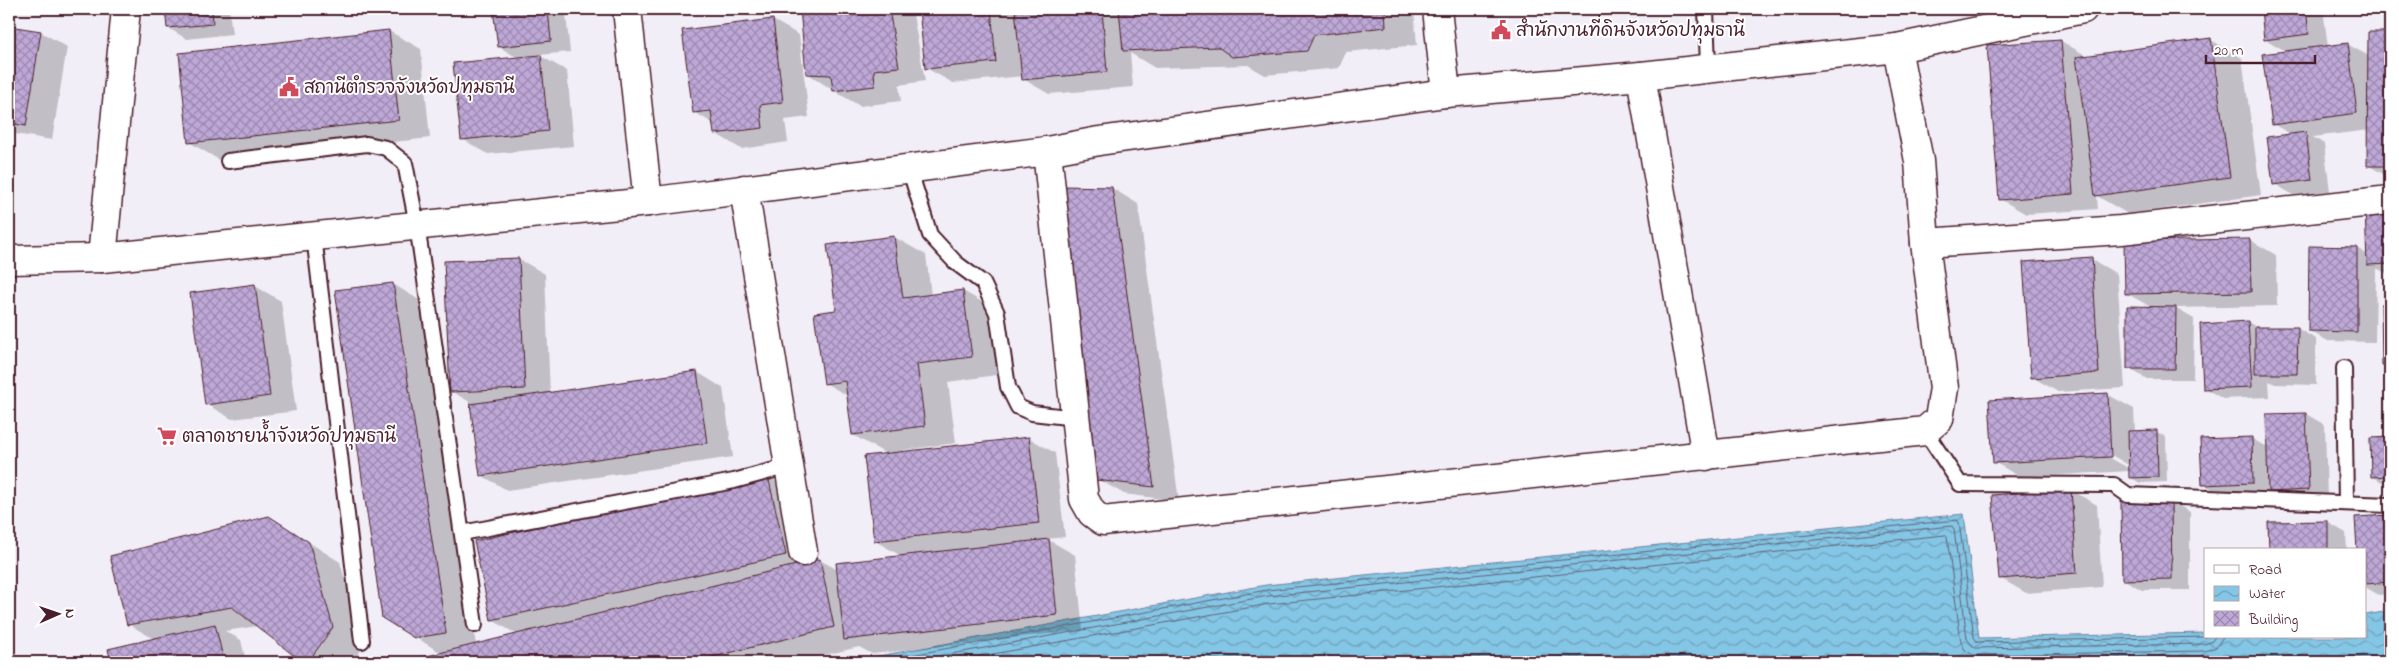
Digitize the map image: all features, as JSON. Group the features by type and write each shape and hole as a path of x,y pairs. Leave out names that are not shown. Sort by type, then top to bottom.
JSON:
{"street":[{"path":"102,258 126,9"},
{"path":"627,9 648,202"},
{"path":"1437,9 1446,93"},
{"path":"9,260 102,258 648,202 1047,151 1099,141 1446,93 1641,76 1898,48 2083,9"},
{"path":"1047,151 1084,499 1092,513 1103,521 1925,431 1939,419 1944,388 1925,243 1919,161 1898,48"},
{"path":"1641,76 1706,456"},
{"path":"744,189 803,552"},
{"path":"1925,243 2121,230 2390,200"}],"lane":[{"path":"1706,9 1708,68"},
{"path":"228,160 367,144 386,148 406,162 475,624"},
{"path":"910,168 930,234 956,263 983,283 997,313 1008,387 1018,407 1032,413 1076,418"},
{"path":"314,236 362,641"},
{"path":"2344,368 2346,503"},
{"path":"1925,431 1960,484 2114,485 2128,495 2390,505"},
{"path":"462,533 734,481 789,466"}],"water":[{"path":"1964,514 1979,638 2204,633 2204,638 2366,638 2366,615 2390,611 2390,662 846,662 1266,585"}],"building":[{"path":"165,9 212,9 213,24 167,28"},
{"path":"493,9 548,9 551,41 498,47"},
{"path":"800,9 889,9 899,67 874,70 875,86 833,91 831,75 806,74"},
{"path":"919,9 991,9 996,62 925,69"},
{"path":"1015,9 1102,9 1107,72 1022,80"},
{"path":"1119,9 1385,9 1386,27 1314,35 1307,51 1232,57 1218,47 1123,51"},
{"path":"2261,9 2306,9 2309,34 2264,40"},
{"path":"773,19 783,102 760,105 763,128 714,134 711,111 693,113 682,30"},
{"path":"9,26 41,31 26,126 9,123"},
{"name":"สถานีตำรวจจังหวัดปทุมธานี","path":"389,30 399,120 188,143 179,53"},
{"path":"2368,32 2390,32 2390,166 2367,166"},
{"path":"2211,38 2230,177 2095,196 2076,57"},
{"path":"2061,40 2073,194 1999,200 1987,45"},
{"path":"2348,43 2357,113 2272,125 2262,54"},
{"path":"541,55 548,131 461,140 453,63"},
{"path":"2306,132 2312,180 2273,185 2267,137"},
{"path":"1062,186 1112,187 1154,487 1096,480"},
{"path":"2390,206 2390,264 2367,265 2365,207"},
{"path":"894,236 903,298 963,290 972,357 917,364 925,426 852,435 845,381 824,384 814,313 836,310 827,245"},
{"path":"2250,239 2251,292 2125,294 2124,241"},
{"path":"2309,246 2357,247 2357,332 2308,331"},
{"path":"2092,257 2099,373 2031,378 2023,262"},
{"path":"519,258 525,389 450,392 444,261"},
{"path":"393,283 446,633 414,638 382,618 335,290"},
{"path":"255,284 270,396 205,405 190,293"},
{"path":"2381,304 2390,304 2390,366 2382,366"},
{"path":"2127,306 2176,307 2175,369 2127,369"},
{"path":"2248,321 2252,387 2203,389 2200,324"},
{"path":"2255,327 2298,327 2297,374 2255,374"},
{"path":"697,371 707,443 480,476 470,404"},
{"path":"2108,393 2111,457 1993,463 1989,400"},
{"path":"2306,413 2309,490 2268,492 2266,414"},
{"path":"2157,430 2158,477 2129,478 2128,431"},
{"path":"1029,437 1039,523 874,541 864,456"},
{"path":"2252,437 2253,483 2202,485 2200,439"},
{"path":"2390,437 2390,476 2371,477 2370,438"},
{"path":"768,476 786,555 491,620 474,541"},
{"path":"2071,489 2077,573 1999,579 1992,495"},
{"path":"2171,500 2172,579 2122,580 2121,501"},
{"path":"2390,515 2390,582 2366,584 2366,548 2357,548 2355,517"},
{"path":"269,516 309,542 333,627 308,662 302,662 232,607 127,625 110,556"},
{"path":"2328,521 2328,548 2269,548 2268,522"},
{"path":"1049,539 1057,615 844,640 836,563"},
{"path":"820,559 834,627 692,662 403,662"},
{"path":"215,624 224,662 111,662 108,649"}],"place":[{"name":"สำนักงานที่ดินจังหวัดปทุมธานี","path":"1501,30"},
{"name":"สถานีตำรวจจังหวัดปทุมธานี","path":"289,87"},
{"name":"ตลาดชายน้ำจังหวัดปทุมธานี","path":"167,436"}]}
